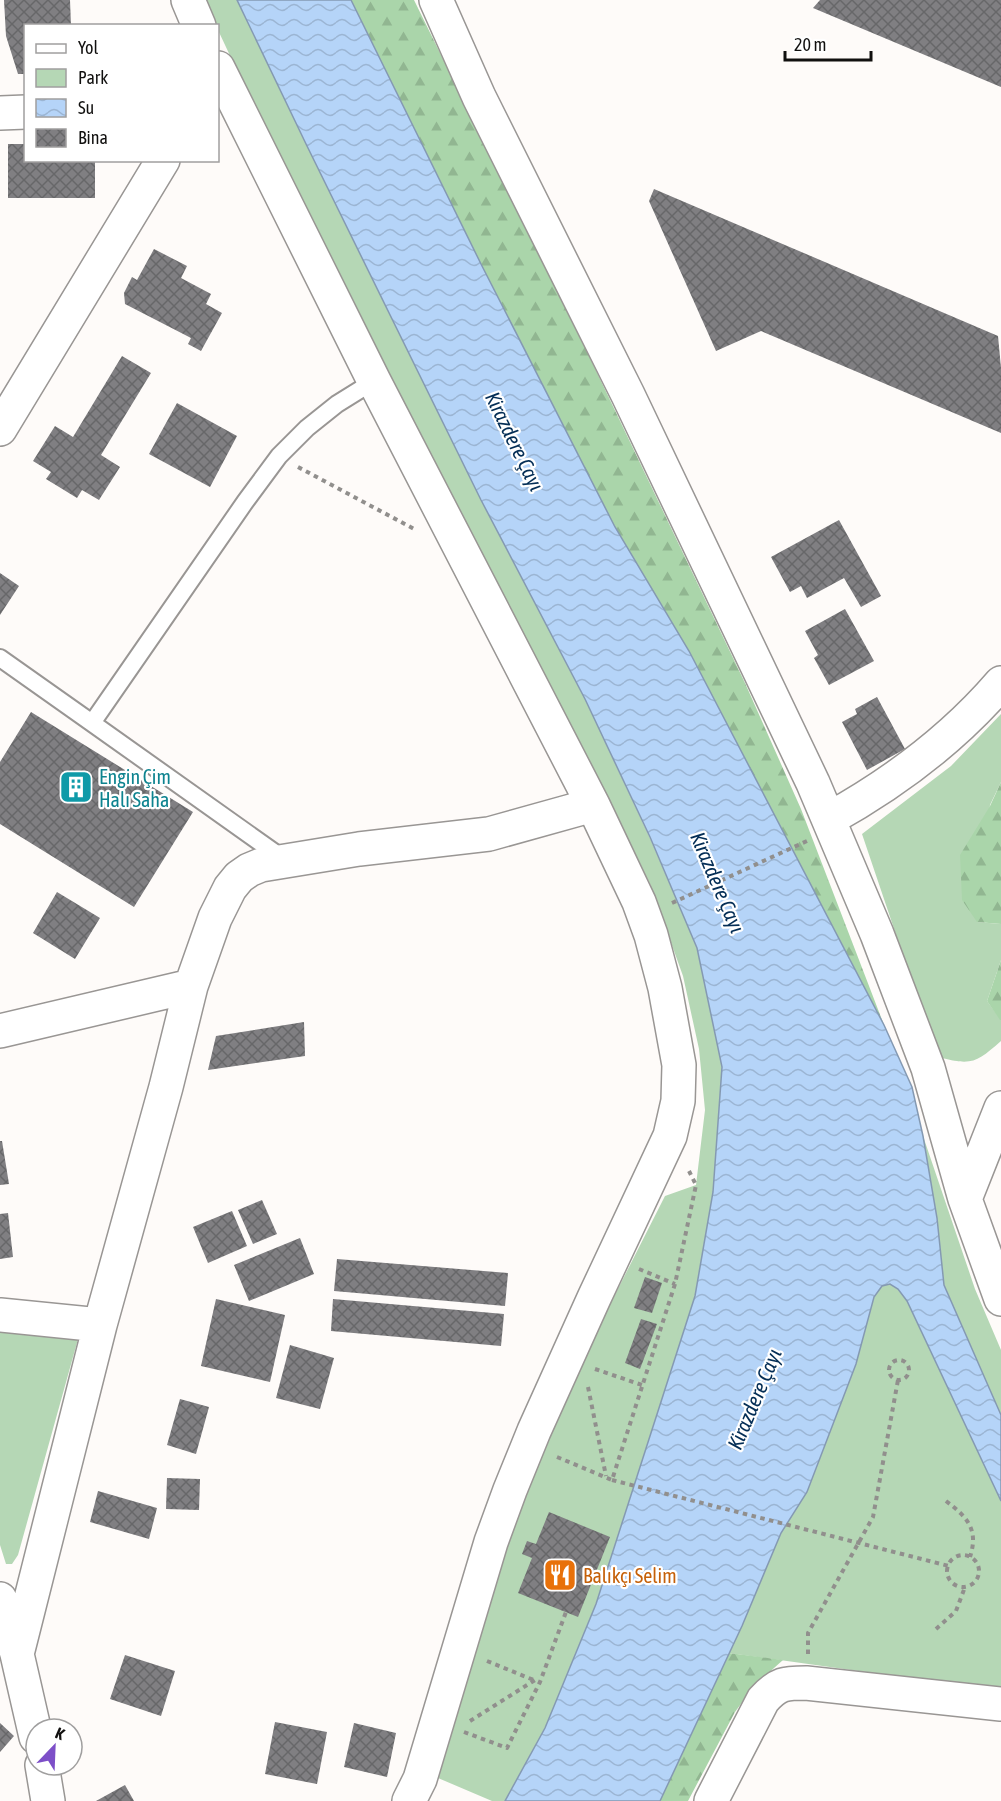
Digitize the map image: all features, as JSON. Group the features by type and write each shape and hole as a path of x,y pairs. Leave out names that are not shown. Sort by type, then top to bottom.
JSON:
{"street":[{"path":"188,0 198,24"},
{"path":"436,0 479,97 628,395 831,824 877,934 928,1068 965,1199 1001,1299"},
{"path":"219,71 374,381 593,805 651,935 665,988 679,1065 678,1101 670,1136 575,1363 529,1445 491,1542 459,1649 447,1726 409,1801"},
{"path":"0,113 24,112"},
{"path":"4,416 162,162"},
{"path":"831,824 948,738 1001,683"},
{"path":"17,1654 100,1325 166,1087 191,987 215,918 230,888 238,877 261,865 489,834 593,805"},
{"path":"0,1031 191,987"},
{"path":"965,1199 1001,1108"},
{"path":"0,1315 100,1325"},
{"path":"0,1599 17,1654 31,1717"},
{"path":"711,1801 763,1700 774,1688 787,1683 806,1683 1001,1704"},
{"path":"44,1777 48,1801"}],"lane":[{"path":"92,723 279,456 307,428 374,381"},
{"path":"0,658 285,860"}],"path":[{"path":"279,456 425,535"},
{"path":"644,916 831,824"},
{"path":"612,1480 675,1284 696,1185 670,1136"},
{"path":"630,1265 675,1284"},
{"path":"903,1360 908,1364 909,1371 904,1379 897,1380 891,1377 889,1367 893,1362 903,1360"},
{"path":"575,1363 642,1385"},
{"path":"575,1363 606,1477"},
{"path":"806,1683 808,1633 867,1530 877,1503 897,1380"},
{"path":"529,1445 612,1480 949,1566"},
{"path":"946,1502 970,1523 974,1546 970,1557"},
{"path":"960,1556 970,1557 978,1564 979,1574 974,1583 965,1587 950,1581 949,1566 951,1561 960,1556"},
{"path":"936,1629 956,1611 965,1587"},
{"path":"447,1726 507,1749 566,1612"},
{"path":"459,1649 538,1681"},
{"path":"447,1726 538,1681"}],"green space":[{"path":"203,0 237,0 481,500 585,699 650,838 697,948 722,1067 713,1192 695,1296 596,1604 545,1728 505,1801 492,1801 438,1778 519,1505 591,1342 665,1196 696,1185 705,1110 699,1049 683,976 650,884 604,789 436,472 261,122 219,32 219,24 215,24"},
{"path":"351,0 414,0 590,358 745,683 801,809 884,1025 689,651 615,527 482,266"},
{"path":"1001,714 1001,782 990,805 977,922 1001,924 1001,960 987,1001 1001,1020 1001,1041 975,1060 961,1062 942,1058 930,1035 862,834 951,766"},
{"path":"1001,782 1001,924 977,922 962,900 960,855 990,806"},
{"path":"1001,960 1001,1020 1000,1020 987,1001"},
{"path":"923,1136 975,1289 1001,1350 1001,1415 944,1285 937,1218"},
{"path":"890,1284 898,1289 907,1301 1001,1501 1001,1691 729,1653 781,1533 807,1492 856,1364 874,1297 882,1286"},
{"path":"0,1331 78,1339 18,1555 12,1564 6,1564 0,1545"},
{"path":"729,1653 783,1660 754,1686 735,1712 688,1801 660,1801"}],"water":[{"name":"Kirazdere Çayı","path":"237,0 351,0 482,266 615,527 689,651 884,1025 912,1087 937,1218 944,1285 1001,1415 1001,1501 907,1301 898,1289 890,1284 882,1286 874,1297 856,1364 807,1492 781,1533 742,1626 660,1801 505,1801 545,1728 596,1604 695,1296 713,1192 722,1067 697,948 650,837 585,699 481,500"}],"building":[{"path":"4,0 70,0 71,24 24,24 24,74 18,74 6,36"},
{"path":"820,0 1001,0 1001,87 813,8"},
{"path":"8,144 24,144 24,162 95,162 95,198 8,198"},
{"path":"654,189 998,336 1001,368 1001,433 761,331 716,351 649,201"},
{"path":"154,249 187,266 181,278 211,294 206,304 222,313 201,351 188,344 191,338 125,304 124,293 132,277 137,280"},
{"path":"122,356 151,373 101,455 120,467 99,500 82,490 77,498 46,479 51,472 33,461 55,426 73,437"},
{"path":"177,403 237,436 210,487 149,454"},
{"path":"839,520 881,596 861,607 844,578 807,598 801,586 790,592 771,557"},
{"path":"0,573 19,586 0,615"},
{"path":"845,609 874,661 829,685 814,658 818,655 805,631"},
{"path":"877,697 905,749 867,770 842,722 857,714 855,709"},
{"name":"Engin Çim Halı Saha","path":"31,712 193,812 134,907 0,824 0,762"},
{"path":"57,892 100,918 75,959 33,933"},
{"path":"304,1022 305,1056 208,1070 216,1036"},
{"path":"0,1141 2,1141 9,1184 0,1185"},
{"path":"262,1200 277,1234 253,1244 238,1210"},
{"path":"232,1211 247,1246 208,1263 193,1227"},
{"path":"8,1213 13,1257 0,1259 0,1214"},
{"path":"300,1238 314,1274 249,1301 234,1265"},
{"path":"337,1259 508,1273 505,1306 334,1291"},
{"path":"645,1277 662,1283 652,1313 634,1308"},
{"path":"216,1299 285,1315 270,1382 201,1366"},
{"path":"333,1299 504,1314 501,1346 331,1331"},
{"path":"641,1319 657,1324 640,1369 625,1363"},
{"path":"290,1345 334,1358 320,1409 276,1398"},
{"path":"180,1399 209,1407 196,1454 167,1445"},
{"path":"167,1478 200,1479 199,1510 166,1509"},
{"path":"98,1491 157,1508 149,1539 90,1522"},
{"name":"Balıkçı Selim","path":"549,1512 610,1537 578,1617 518,1593 532,1558 522,1554 527,1541 536,1544"},
{"path":"125,1655 175,1671 161,1716 110,1699"},
{"path":"275,1722 327,1732 317,1784 265,1774"},
{"path":"0,1723 14,1736 0,1752"},
{"path":"354,1723 396,1733 387,1777 344,1767"},
{"path":"125,1785 134,1801 96,1801"}],"place":[{"name":"Engin Çim Halı Saha","path":"76,787"},
{"name":"Balıkçı Selim","path":"560,1575"}]}
